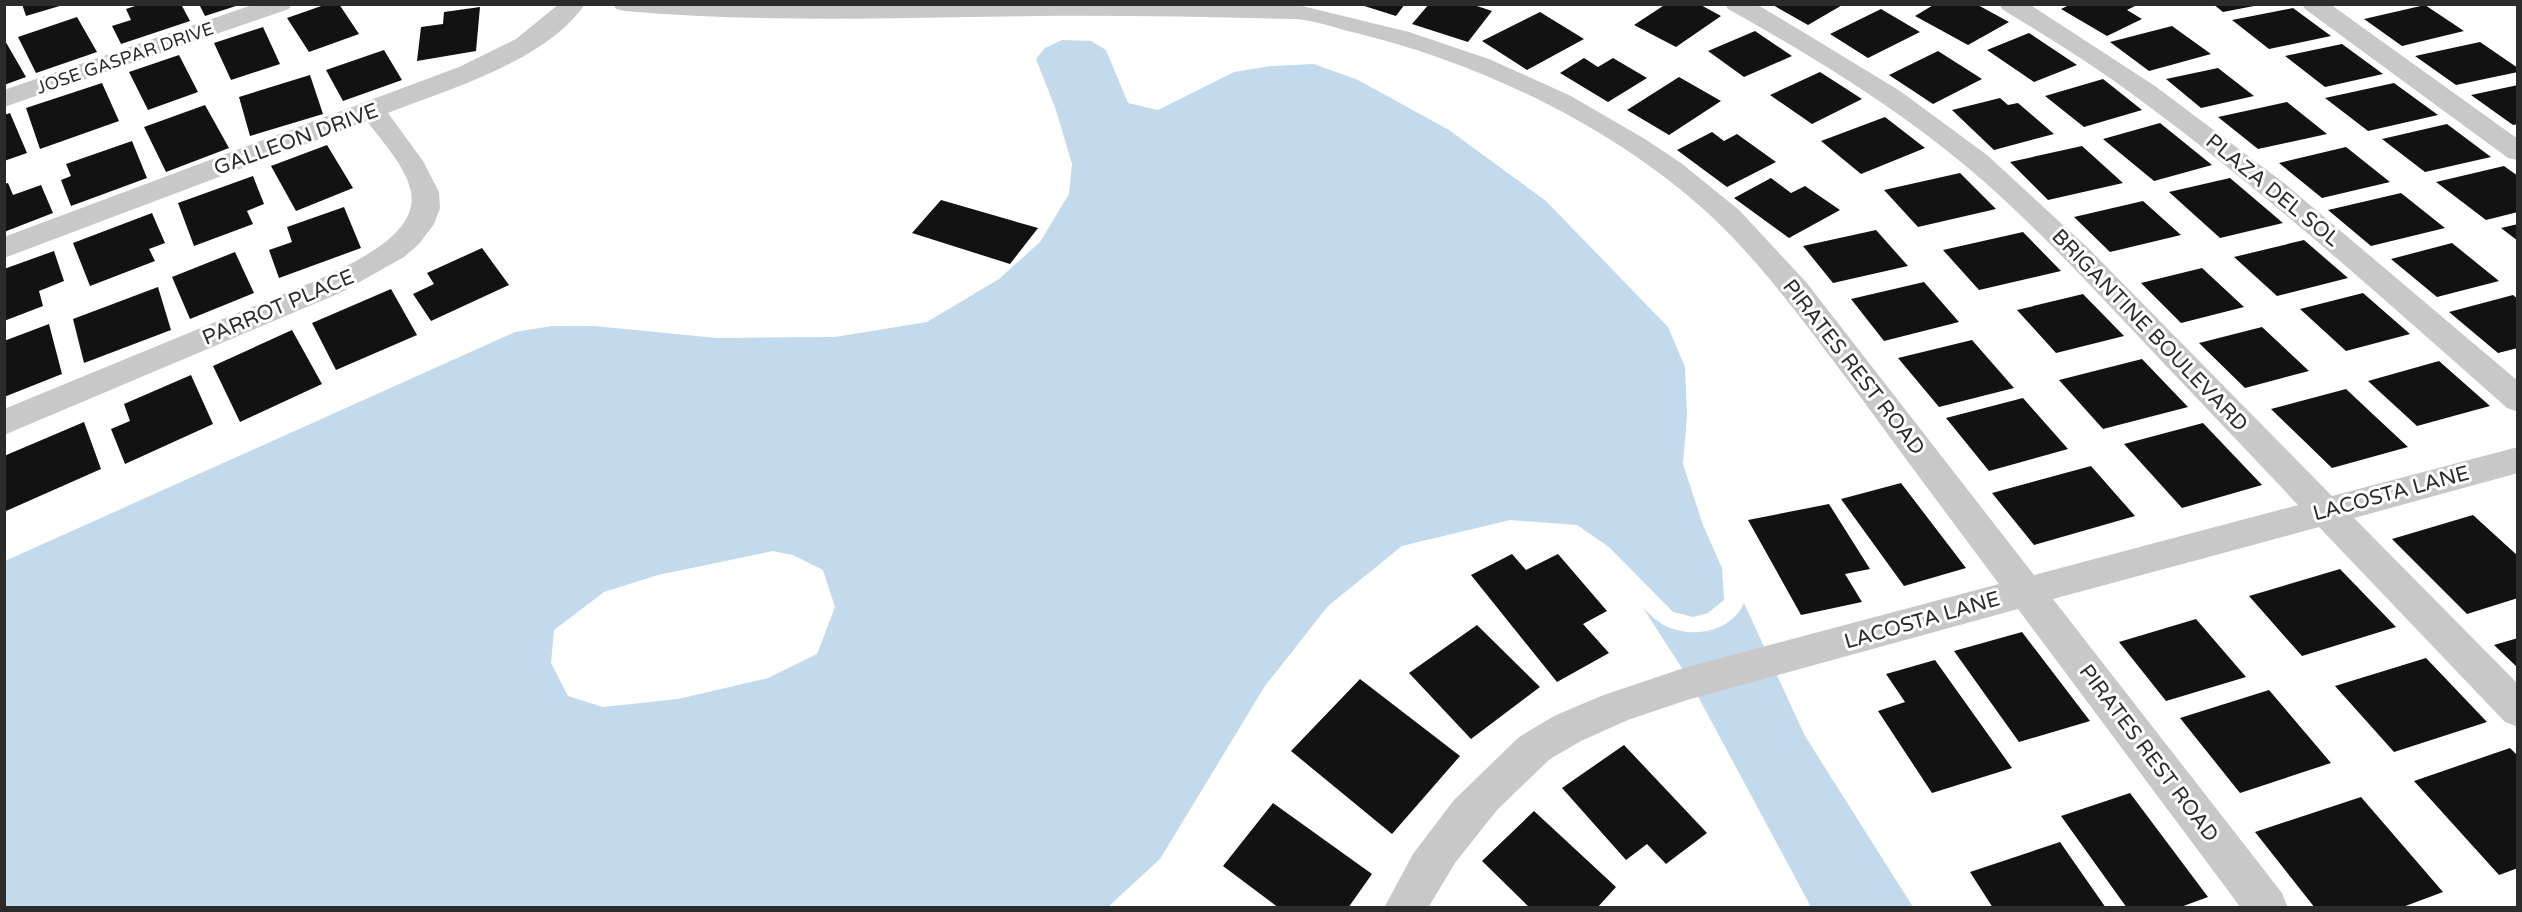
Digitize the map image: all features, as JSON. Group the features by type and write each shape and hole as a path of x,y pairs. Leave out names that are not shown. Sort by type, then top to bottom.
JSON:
{"street":[{"name":"JOSE GASPAR DRIVE","path":"4,99 280,4"},
{"name":"GALLEON DRIVE","path":"4,248 373,111 502,57 540,36 573,4"},
{"name":"PIRATES REST ROAD","path":"625,4 733,12 846,13 1101,7 1297,13"},
{"name":"PIRATES REST ROAD","path":"1263,4 1399,37 1440,50 1518,81 1654,155 1742,229 1795,289 2266,908"},
{"name":"BRIGANTINE BOULEVARD","path":"1737,4 1818,49 1875,86 1977,160 2077,254 2517,710"},
{"name":"PLAZA DEL SOL","path":"2011,4 2130,79 2241,161 2337,241 2517,400"},
{"path":"2314,4 2517,152"},
{"name":"PARROT PLACE","path":"4,423 330,286 377,263 407,241 424,215 426,194 409,162 373,111"},
{"name":"LACOSTA LANE","path":"1405,908 1446,838 1498,781 1542,742 1603,711 1654,693 1736,669 2517,460"}],"water":[{"path":"1062,40 1091,41 1106,50 1128,103 1158,110 1234,72 1271,66 1314,64 1358,80 1449,130 1546,201 1668,327 1685,367 1687,416 1683,464 1703,525 1722,568 1724,600 1708,613 1693,617 1673,612 1609,547 1577,525 1510,520 1402,546 1328,606 1265,686 1160,859 1108,907 5,907 5,561 515,332 552,326 594,326 717,338 835,337 927,322 999,279 1040,242 1069,194 1072,164 1056,110 1036,59 1045,48","holes":["773,551 793,555 823,570 835,607 817,654 768,678 678,699 603,707 568,696 551,663 554,630 604,592 658,575"]},
{"path":"1744,603 1805,736 1913,907 1811,907 1687,676 1643,608 1670,628 1702,632 1722,626 1731,620"}],"building":[{"path":"22,4 63,4 63,5 26,16"},
{"path":"141,4 181,4 190,21 121,44 112,26 131,20 126,9"},
{"path":"199,4 239,4 239,5 205,16"},
{"path":"327,4 339,4 359,34 309,52 287,18"},
{"path":"1358,4 1405,4 1396,16"},
{"path":"1429,4 1471,4 1492,11 1468,42 1412,24"},
{"path":"1666,4 1699,4 1721,16 1676,47 1634,25"},
{"path":"1771,4 1844,4 1808,25"},
{"path":"1935,4 1976,4 2009,22 1968,45 1915,16"},
{"path":"2071,4 2139,4 2127,10 2142,19 2107,36 2061,9"},
{"path":"2213,4 2254,4 2254,6 2223,12"},
{"path":"2425,5 2464,31 2402,46 2364,19"},
{"path":"480,7 476,51 417,61 421,27 443,24 444,12"},
{"path":"2293,8 2331,36 2269,49 2232,20"},
{"path":"1881,9 1920,32 1868,58 1830,34"},
{"path":"1540,12 1584,39 1527,70 1482,41"},
{"path":"77,17 97,52 36,73 18,37"},
{"path":"2172,26 2211,54 2149,71 2110,42"},
{"path":"263,27 280,64 231,80 214,43"},
{"path":"1755,31 1792,56 1744,77 1708,51"},
{"path":"2029,33 2077,65 2034,82 1987,50"},
{"path":"4,39 26,77 4,85"},
{"path":"2480,42 2518,68 2518,72 2456,85 2415,56"},
{"path":"2342,44 2383,74 2325,87 2285,56"},
{"path":"384,50 402,80 343,101 326,70"},
{"path":"1938,51 1982,79 1933,104 1889,75"},
{"path":"179,55 198,92 148,110 129,72"},
{"path":"1584,58 1598,67 1613,58 1647,78 1608,102 1560,73"},
{"path":"2218,68 2254,96 2201,108 2166,79"},
{"path":"1820,72 1862,99 1812,124 1770,95"},
{"path":"310,75 323,114 250,136 239,97"},
{"path":"1679,77 1721,101 1669,135 1627,110"},
{"path":"2103,79 2142,110 2084,127 2045,96"},
{"path":"102,83 119,121 40,149 26,108"},
{"path":"2394,83 2438,115 2368,131 2325,98"},
{"path":"2518,85 2518,124 2513,125 2471,95"},
{"path":"2000,98 2008,105 2018,103 2054,134 1994,150 1952,110"},
{"path":"2287,102 2327,134 2258,149 2218,117"},
{"path":"205,105 229,148 166,172 144,127"},
{"path":"10,113 27,153 4,161 4,115"},
{"path":"1885,117 1925,148 1861,174 1821,141"},
{"path":"2160,123 2212,165 2154,181 2103,139"},
{"path":"2447,124 2491,157 2425,172 2382,139"},
{"path":"1712,132 1724,141 1737,134 1776,162 1727,187 1677,150"},
{"path":"132,141 147,178 71,206 61,180 71,176 66,164"},
{"path":"327,145 353,188 296,211 271,166"},
{"path":"2082,146 2123,183 2048,200 2010,162"},
{"path":"2346,147 2390,182 2322,198 2279,163"},
{"path":"2504,166 2518,176 2518,212 2486,220 2436,182"},
{"path":"1960,173 1996,209 1918,227 1884,190"},
{"path":"253,176 264,204 247,211 253,224 194,246 178,203"},
{"path":"1771,178 1791,193 1805,186 1840,210 1789,238 1734,198"},
{"path":"2230,178 2283,223 2220,238 2169,192"},
{"path":"8,183 13,195 41,185 53,213 4,232 4,184"},
{"path":"2401,193 2445,228 2371,246 2328,210"},
{"path":"941,200 1038,228 1010,264 912,233"},
{"path":"2143,201 2181,235 2110,252 2074,217"},
{"path":"344,207 361,248 279,278 269,250 292,242 287,227"},
{"path":"152,213 165,243 149,249 155,261 90,286 73,243"},
{"path":"2518,224 2518,241 2501,228"},
{"path":"1876,230 1908,266 1833,283 1803,246"},
{"path":"2023,232 2061,271 1979,290 1943,250"},
{"path":"2304,240 2348,278 2277,296 2234,257"},
{"path":"2452,243 2499,281 2437,297 2391,259"},
{"path":"482,248 509,285 431,321 413,294 434,284 427,273"},
{"path":"54,251 64,281 39,291 43,306 4,321 4,269"},
{"path":"235,252 254,293 190,319 172,277"},
{"path":"2202,268 2244,307 2181,323 2141,283"},
{"path":"1924,282 1959,322 1884,341 1851,299"},
{"path":"158,287 171,330 84,363 73,319"},
{"path":"391,289 417,335 336,370 312,323"},
{"path":"2363,293 2410,334 2346,351 2300,309"},
{"path":"2083,294 2124,336 2056,353 2017,310"},
{"path":"2513,295 2518,299 2518,348 2498,353 2449,312"},
{"path":"49,324 62,374 4,397 4,341"},
{"path":"2262,327 2309,371 2245,388 2199,343"},
{"path":"292,330 322,384 240,422 213,366"},
{"path":"1972,340 2014,388 1939,407 1898,358"},
{"path":"2142,359 2188,407 2103,429 2059,380"},
{"path":"2439,361 2490,406 2417,426 2368,381"},
{"path":"191,375 213,424 125,464 111,429 130,421 124,404"},
{"path":"2346,389 2408,447 2332,468 2271,409"},
{"path":"2023,398 2068,449 1989,471 1946,418"},
{"path":"84,422 101,469 6,511 4,456"},
{"path":"2203,423 2262,485 2182,508 2124,444"},
{"path":"2091,466 2135,516 2034,545 1992,493"},
{"path":"1901,483 1966,568 1904,586 1841,499"},
{"path":"1829,504 1870,569 1845,574 1862,602 1801,615 1748,520"},
{"path":"2473,515 2518,556 2518,598 2467,614 2392,539"},
{"path":"1512,554 1526,570 1558,554 1607,611 1583,624 1609,653 1557,682 1471,575"},
{"path":"2340,569 2396,627 2302,656 2249,596"},
{"path":"2196,619 2246,677 2166,701 2119,642"},
{"path":"1477,625 1540,687 1471,739 1409,673"},
{"path":"2022,632 2090,721 2019,742 1954,651"},
{"path":"2518,638 2518,668 2494,645"},
{"path":"2426,658 2487,722 2394,752 2335,686"},
{"path":"1935,660 2012,768 1932,793 1878,711 1905,702 1886,674"},
{"path":"1360,679 1460,756 1392,834 1291,751"},
{"path":"2269,690 2331,763 2240,793 2180,718"},
{"path":"1624,745 1707,833 1666,864 1647,844 1626,860 1562,788"},
{"path":"2510,748 2518,756 2518,868 2499,875 2414,781"},
{"path":"2130,793 2208,897 2178,908 2127,908 2061,816"},
{"path":"2361,797 2443,892 2400,908 2315,908 2255,832"},
{"path":"1273,803 1372,874 1348,908 1279,908 1223,866"},
{"path":"1534,811 1616,887 1597,908 1530,908 1482,861"},
{"path":"2060,842 2106,908 1993,908 1970,872"}]}
